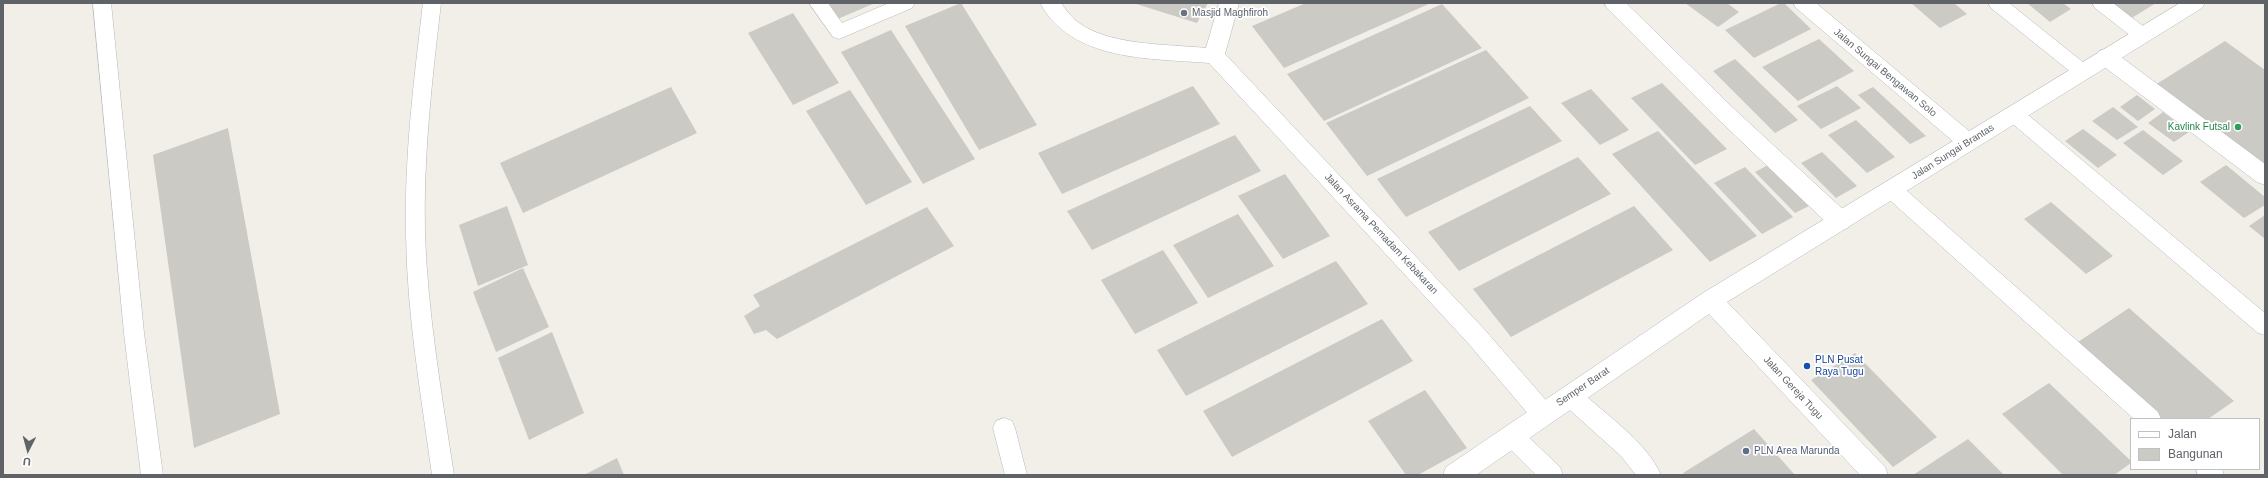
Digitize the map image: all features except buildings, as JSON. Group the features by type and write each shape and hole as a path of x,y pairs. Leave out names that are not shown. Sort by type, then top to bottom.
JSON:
{"street":[{"path":"1050,3 1068,25 1095,40 1133,48 1214,56 1229,3"},
{"path":"1614,3 1725,113 1840,221"},
{"name":"Jalan Sungai Bengawan Solo","path":"1803,3 1968,142"},
{"name":"Jalan Sungai Brantas","path":"1711,300 2195,3"},
{"name":"Jalan Asrama Pemadam Kebakaran","path":"1214,56 1476,336 1543,414"},
{"path":"2106,57 2265,176"},
{"name":"Semper Barat","path":"1455,475 1711,300"},
{"name":"Jalan Gereja Tugu","path":"1711,300 1876,475"}],"lane":[{"path":"102,3 134,333 152,475"},
{"path":"432,3 421,98 416,175 417,267 426,351 443,475"},
{"path":"818,3 839,32 906,3"},
{"path":"1997,3 2083,72"},
{"path":"2101,3 2142,35"},
{"path":"2014,114 2222,292 2265,326"},
{"path":"1891,189 2149,418"},
{"path":"1570,396 1630,449 1650,475"},
{"path":"1004,428 1016,475"},
{"path":"1512,436 1552,475"}],"place":[{"name":"Masjid Maghfiroh","path":"1184,13"},
{"name":"Kavlink Futsal","path":"2238,127"},
{"name":"PLN Pusat Raya Tugu","path":"1807,366"},
{"name":"PLN Area Marunda","path":"1746,451"}]}
